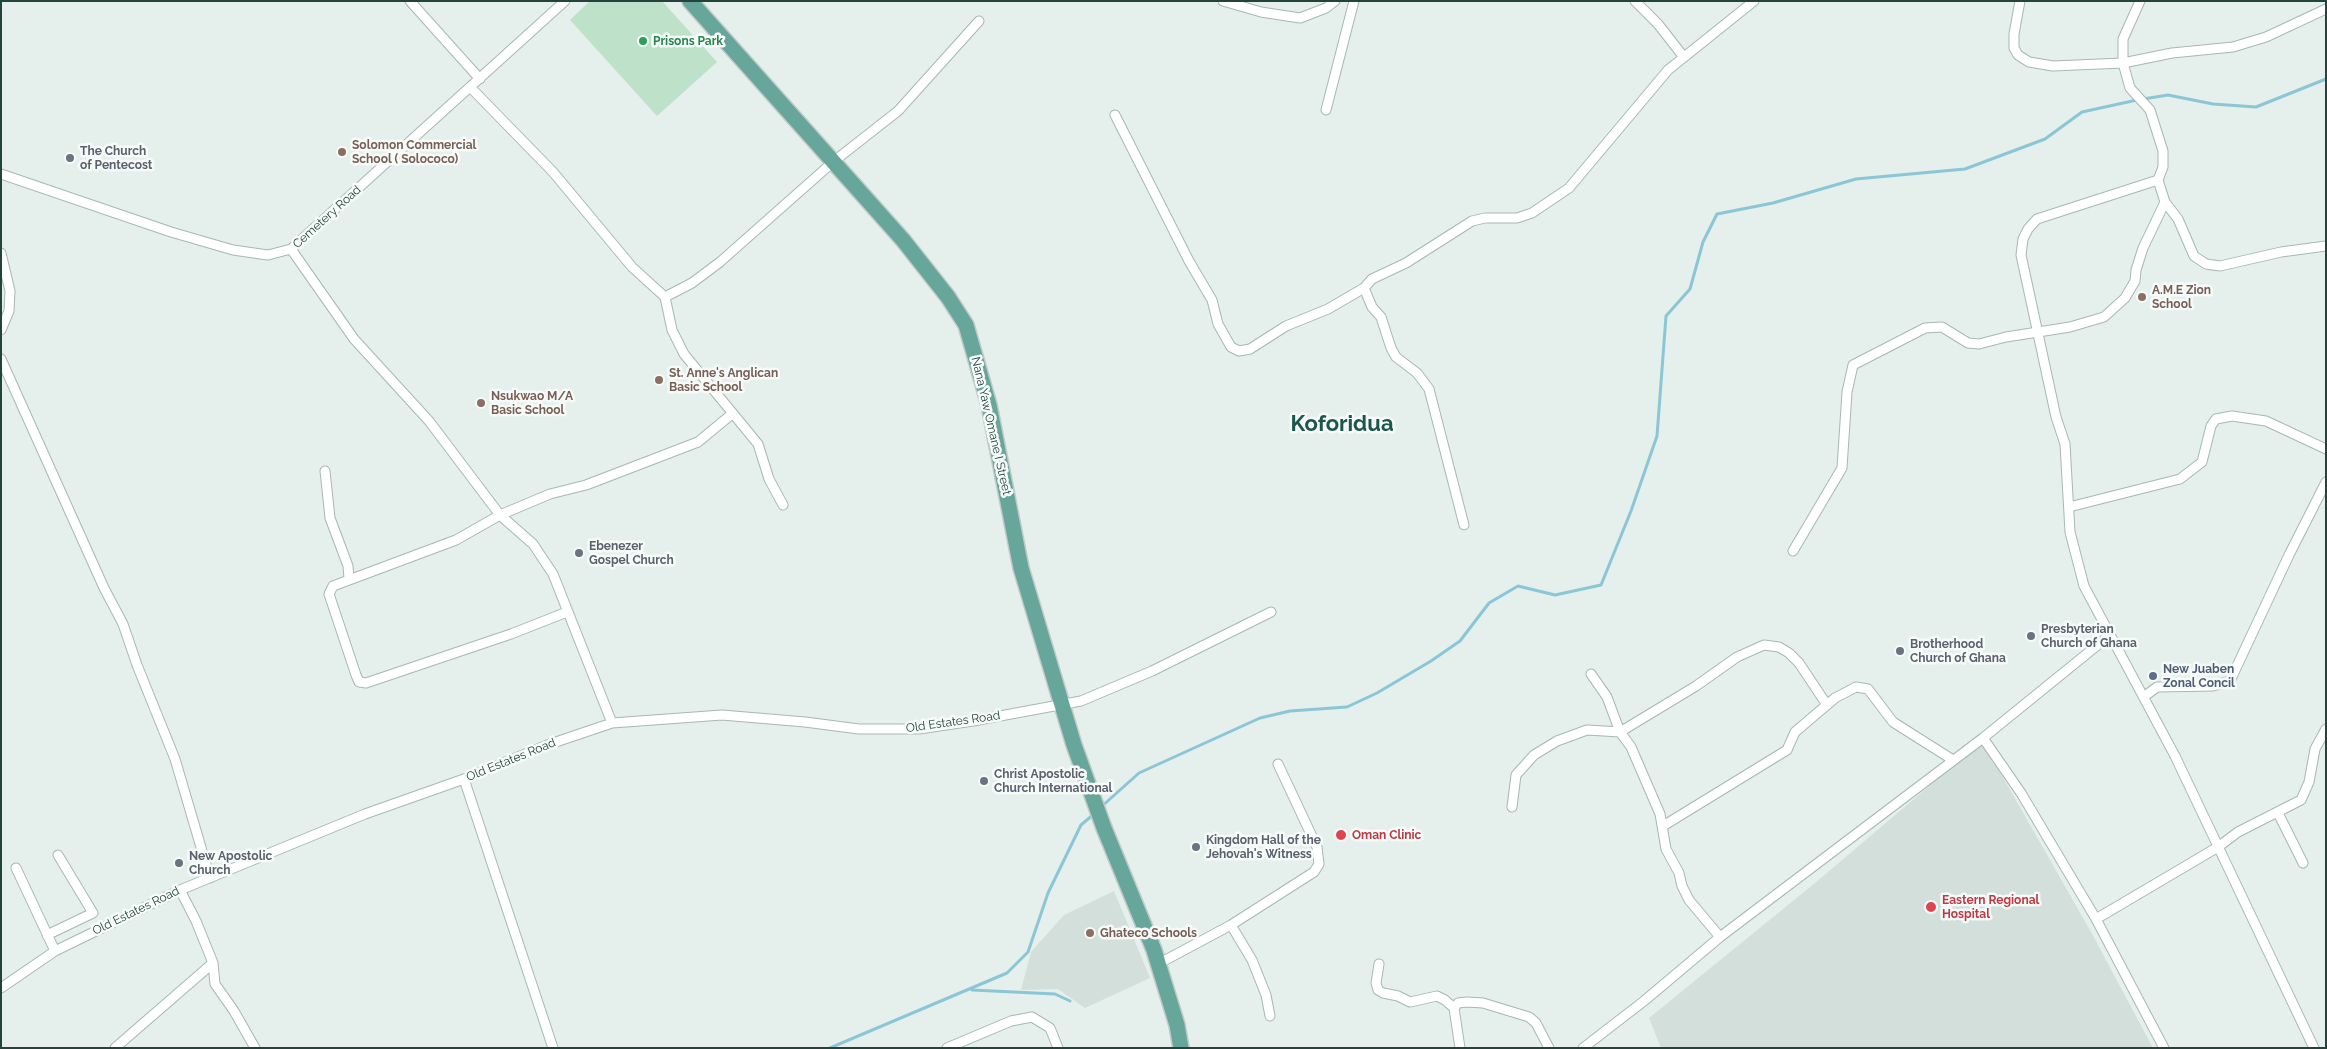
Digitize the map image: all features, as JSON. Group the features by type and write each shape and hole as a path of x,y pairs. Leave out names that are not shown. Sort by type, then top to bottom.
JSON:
{"main road":[{"name":"Nana Yaw Omane I Street","path":"690,1 903,240 948,297 966,325 988,404 1021,568 1091,792 1158,964"},
{"path":"1158,964 1177,1025 1182,1048"}],"street":[{"path":"410,1 480,79"},
{"name":"Cemetery Road","path":"1,174 171,232 233,250 268,255 291,249 565,1"},
{"path":"1222,1 1262,12 1300,18 1326,8 1335,1"},
{"path":"1326,110 1354,1"},
{"path":"1635,1 1683,56"},
{"path":"1115,115 1212,300 1218,324 1231,347 1239,351 1250,349 1286,326 1328,309 1364,288 1372,280 1406,263 1472,221 1485,218 1517,218 1532,213 1569,188 1668,70 1683,56 1754,1"},
{"path":"2020,1 2014,34 2014,48 2018,55 2029,62 2054,66 2123,63 2172,54 2233,47 2266,37 2326,9"},
{"path":"2140,1 2123,39 2123,63 2130,88 2150,110 2163,151 2163,167 2158,180 2165,202 2178,219 2194,256 2206,264 2220,266 2282,252 2326,246"},
{"path":"665,298 692,283 720,262 833,162 898,112 979,21"},
{"path":"471,88 553,172 632,267 665,298 672,330 684,354 758,444 769,478 784,505"},
{"path":"2158,180 2037,219 2028,229 2023,239 2020,255 2056,417 2065,444 2070,532 2084,586 2145,696 2314,1048"},
{"path":"1793,552 1842,468 1847,392 1853,365 1925,328 1942,327 1968,343 1979,344 2070,327 2104,317 2125,298 2135,281 2136,270 2143,248 2165,202"},
{"path":"291,249 354,339 429,421 500,515 533,544 553,574 612,723"},
{"path":"1,254 10,291 9,311 1,330"},
{"path":"1364,288 1372,307 1381,317 1391,348 1396,357 1418,373 1429,389 1464,525"},
{"path":"1,359 104,588 123,624 137,665 175,759 210,878"},
{"path":"567,612 438,660 366,683 359,682 329,594 333,586 456,540 500,515 550,494 586,485 698,442 732,414"},
{"path":"2069,507 2180,479 2202,462 2211,426 2216,419 2232,416 2266,421 2326,449"},
{"path":"325,471 330,518 348,566 349,579"},
{"path":"2145,696 2157,687 2214,686 2230,681 2288,555 2326,482"},
{"name":"Old Estates Road","path":"1,988 55,950 180,890 365,814 464,779 547,745 612,723 722,715 859,729 919,729 1081,701 1152,671 1271,612"},
{"path":"1583,1048 1644,1001 1720,937 1982,738 2110,635"},
{"path":"1512,807 1516,776 1534,755 1557,741 1586,730 1620,732 1696,686 1737,657 1764,644 1779,647 1789,653 1799,663 1827,705"},
{"path":"1592,674 1608,697 1620,732 1631,747 1663,826 1666,849 1689,900 1720,937"},
{"path":"1663,826 1787,750 1795,732 1827,705 1856,687 1868,690 1893,722 1953,760"},
{"path":"2096,918 2218,847 2238,832 2301,800 2310,782 2315,749 2326,729"},
{"path":"1982,738 2021,793 2096,918 2164,1048"},
{"path":"1158,964 1232,924 1305,879 1314,872 1319,864 1317,847 1278,764"},
{"path":"464,779 553,1048"},
{"path":"2278,813 2302,863"},
{"path":"47,935 92,913 58,855"},
{"path":"16,868 55,950"},
{"path":"180,890 196,921 213,962 214,984 234,1011 255,1048"},
{"path":"1232,924 1252,960 1266,996 1270,1016"},
{"path":"115,1048 213,962"},
{"path":"1379,964 1376,983 1378,990 1382,993 1398,996 1410,1002 1437,996 1454,1008 1460,1048"},
{"path":"1454,1008 1458,1003 1483,1003 1529,1017 1536,1023 1549,1048"},
{"path":"947,1048 1011,1021 1032,1017 1050,1028 1058,1048"}],"shaded area":[{"name":"Eastern Regional Hospital","path":"1984,744 2091,932 2153,1048 1661,1048 1649,1018 1815,883 1967,754"},
{"name":"Ghateco Schools","path":"1114,891 1150,978 1085,1008 1058,989 1021,990 1031,952 1064,915"}],"green space":[{"name":"Prisons Park","path":"590,1 662,1 717,62 657,116 570,20"}],"waterway":[{"path":"2143,99 2168,95 2213,104 2256,107 2326,79"},
{"path":"1101,807 1139,773 1260,718 1290,711 1347,707 1377,693 1431,661 1460,641 1489,603 1518,586 1555,595 1601,585 1631,511 1657,436 1666,316 1690,289 1703,242 1717,214 1773,203 1856,179 1965,169 2045,139 2082,112 2137,100"},
{"path":"830,1048 1007,973 1028,952 1048,893 1081,825 1095,813"},
{"path":"972,990 1055,994 1070,1001"}],"place":[{"name":"Prisons Park","path":"643,41"},
{"name":"Solomon Commercial School ( Solococo)","path":"342,152"},
{"name":"The Church of Pentecost","path":"70,158"},
{"name":"A.M.E Zion School","path":"2142,297"},
{"name":"St. Anne's Anglican Basic School","path":"659,380"},
{"name":"Nsukwao M/A Basic School","path":"481,403"},
{"name":"Ebenezer Gospel Church","path":"579,553"},
{"name":"Presbyterian Church of Ghana","path":"2031,636"},
{"name":"Brotherhood Church of Ghana","path":"1900,651"},
{"name":"New Juaben Zonal Concil","path":"2153,676"},
{"name":"Christ Apostolic Church International","path":"984,781"},
{"name":"Oman Clinic","path":"1341,835"},
{"name":"Kingdom Hall of the Jehovah's Witness","path":"1196,847"},
{"name":"New Apostolic Church","path":"179,863"},
{"name":"Eastern Regional Hospital","path":"1931,907"},
{"name":"Ghateco Schools","path":"1090,933"}],"district":[{"name":"Koforidua","path":"1342,424"}]}
